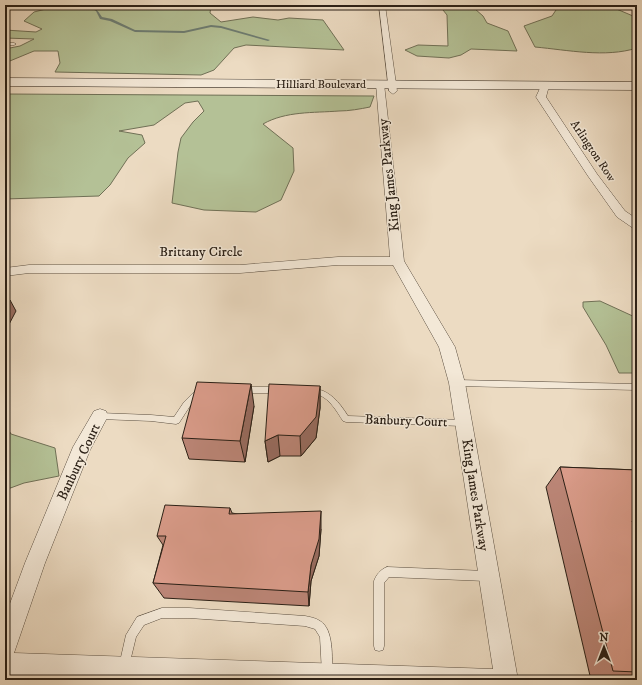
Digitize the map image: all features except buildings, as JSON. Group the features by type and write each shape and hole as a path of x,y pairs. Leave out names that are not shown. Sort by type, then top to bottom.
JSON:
{"main road":[{"name":"Hilliard Boulevard","path":"5,82 386,88"},
{"name":"Hilliard Boulevard","path":"544,89 637,86"},
{"name":"Hilliard Boulevard","path":"5,89 386,88 544,89 637,93"}],"street":[{"name":"King James Parkway","path":"382,5 397,261 447,347 457,383 506,680"},
{"name":"Arlington Row","path":"544,89 541,97 593,176 622,214 637,225"},
{"name":"Brittany Circle","path":"5,272 29,269 240,269 338,261 397,261"},
{"name":"Banbury Court","path":"5,648 35,563 82,447 100,416"},
{"path":"5,664 491,680"}],"lane":[{"path":"5,44 14,44"},
{"path":"457,383 637,387"},
{"path":"238,390 284,390"},
{"name":"Banbury Court","path":"305,391 319,391 328,396 346,419 463,423"},
{"name":"Banbury Court","path":"100,416 150,418 176,421 187,404 198,392 206,392"},
{"path":"379,646 379,581 387,572 489,576"},
{"path":"124,668 131,635 141,621 162,613 188,613 305,621 318,625 325,636 327,675"}],"green space":[{"path":"62,5 211,5 210,13 221,22 253,17 278,20 289,18 323,20 344,50 246,45 234,48 214,70 201,75 55,72 60,63 58,51 34,51 5,63 5,49 20,46 34,39 5,38 5,30 36,32 42,29 24,21 34,12"},
{"path":"439,5 464,5 475,9 483,16 487,23 508,31 517,51 471,49 461,55 449,58 417,56 405,50 418,45 448,46 447,15"},
{"path":"555,5 607,5 633,16 637,20 637,48 625,51 599,53 535,47 524,26 552,16 558,7"},
{"path":"5,94 374,96 370,107 347,111 290,115 263,124 293,148 294,171 281,200 256,212 204,210 172,203 181,138 193,122 204,111 198,101 185,103 154,125 119,131 142,135 145,143 128,158 110,185 99,196 5,199"},
{"path":"600,301 637,318 637,373 619,373 606,345 583,307 583,302"},
{"path":"5,424 11,434 55,448 59,476 24,483 5,490"}],"waterway":[{"path":"87,5 97,11 101,18 111,20 135,31 184,32 211,26 221,27 269,40"}]}
